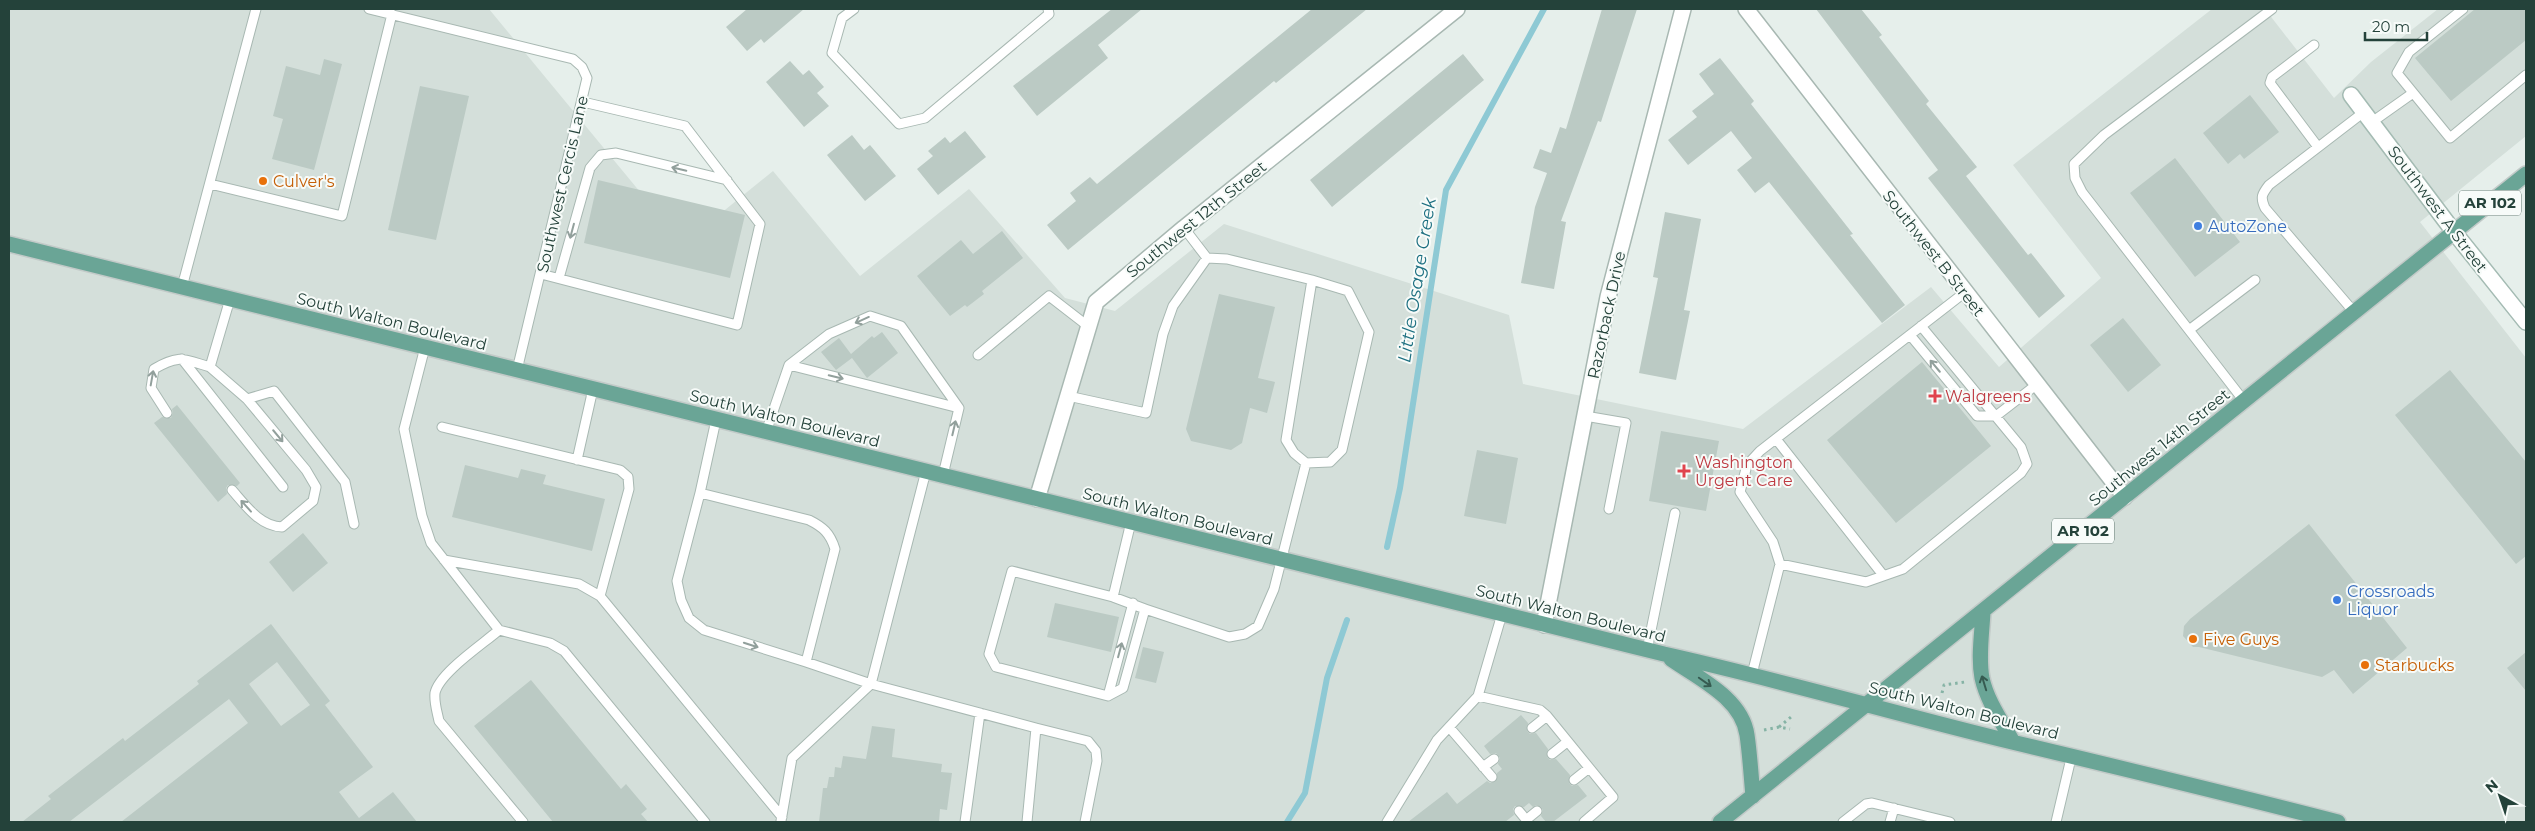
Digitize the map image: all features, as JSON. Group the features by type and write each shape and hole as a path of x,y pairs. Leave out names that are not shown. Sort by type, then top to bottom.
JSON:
{"main road":[{"name":"Southwest 14th Street","path":"1720,822 2526,174"},
{"name":"South Walton Boulevard","path":"9,244 1282,560 1752,674 2013,742 2072,754 2298,817 2338,822"},
{"path":"1983,612 1982,679 1993,707 2013,742"},
{"path":"1664,654 1725,696 1740,713 1747,734 1753,796"}],"street":[{"name":"Southwest 12th Street","path":"1037,499 1096,302 1184,228 1457,9"},
{"name":"Razorback Drive","path":"1544,624 1608,297 1683,9"},
{"name":"Southwest B Street","path":"1746,9 2124,497"},
{"name":"Southwest A Street","path":"2351,95 2454,232 2526,322"}],"lane":[{"path":"182,287 256,9"},
{"name":"Southwest Cercis Lane","path":"370,9 573,59 582,67 587,78 583,102 517,370"},
{"path":"854,9 842,18 832,53 899,124 925,118 1049,14 1048,9"},
{"path":"2244,402 2082,192 2075,178 2074,164 2104,135 2272,9"},
{"path":"2462,9 2409,52 2397,73 2450,138 2526,75"},
{"path":"210,184 342,216 392,14"},
{"path":"2314,45 2272,77 2270,83 2318,147"},
{"path":"2354,312 2265,208 2261,200 2262,193 2269,185 2318,147 2413,93"},
{"path":"541,274 737,325 760,224 686,126 583,102"},
{"path":"559,278 590,168 601,155 616,153 727,180"},
{"path":"1184,228 1207,258 1227,259 1312,280 1348,291 1370,332 1342,450 1330,462 1306,464 1294,453 1286,440 1312,280"},
{"path":"1068,396 1146,413 1163,334 1172,306 1207,258"},
{"path":"2188,330 2255,280"},
{"path":"1752,674 1780,564 1773,542 1740,492 1747,465 1776,439 1964,292"},
{"path":"978,355 1050,296 1089,327"},
{"path":"210,367 230,299"},
{"path":"766,432 789,365 829,334 870,316 901,326 959,408 944,475"},
{"path":"1780,564 1866,582 1903,570 2021,473 2027,464 2022,447 1921,326"},
{"path":"1910,335 1977,416 1996,416 2036,385"},
{"path":"425,347 404,429 422,516 431,542 499,630 550,642 564,650 705,822"},
{"path":"167,413 151,388 154,369 171,359 182,359 210,367 247,398 306,470 316,487 313,500 282,527 271,526 251,512 232,490"},
{"path":"182,359 283,487"},
{"path":"789,365 959,408"},
{"path":"577,460 593,389"},
{"path":"247,398 274,391 344,482 354,524"},
{"path":"1585,416 1626,423 1609,509"},
{"path":"716,420 700,493 677,581 681,600 690,618 704,630 871,684 1088,741 1096,751 1097,761 1085,822"},
{"path":"442,427 620,470 628,477 629,489 600,596"},
{"path":"1776,439 1883,575"},
{"path":"1145,609 1123,688 1108,696 996,667 989,654 1012,571 1133,603 1145,609 1229,637 1245,634 1258,626 1274,589 1306,464"},
{"path":"782,820 792,758 871,684 926,471"},
{"path":"700,493 809,520 823,527 831,537 835,549 806,662"},
{"path":"1647,650 1675,513"},
{"path":"1113,597 1131,522"},
{"path":"444,560 579,584 600,596 782,820"},
{"path":"1108,696 1133,603"},
{"path":"1387,822 1437,740 1478,696 1502,614"},
{"path":"499,630 441,680 436,692 435,705 439,720 523,822"},
{"path":"1478,696 1540,710 1547,716 1613,797 1584,822"},
{"path":"965,822 980,713"},
{"path":"1532,728 1547,716"},
{"path":"1450,727 1492,777"},
{"path":"1026,822 1036,728"},
{"path":"1552,754 1567,742"},
{"path":"2056,822 2072,754"},
{"path":"1483,767 1494,758"},
{"path":"1574,780 1589,768"},
{"path":"1843,822 1866,804 1872,803 1947,822"},
{"path":"1890,822 1894,808"},
{"path":"1519,811 1527,821 1537,811"}],"path":[{"path":"1938,684 1944,685 1970,681"},
{"path":"1942,693 1944,685"},
{"path":"1779,727 1791,717"},
{"path":"1763,730 1779,727 1790,730"}],"shaded area":[{"path":"9,9 489,9 683,244 773,171 860,276 969,189 1065,298 1115,311 1224,224 1509,315 1523,384 1743,429 1931,287 1999,367 2101,278 2013,165 2212,9 2265,9 2334,98 2371,62 2438,9 2526,9 2526,136 2420,222 2526,358 2526,822 9,822"}],"building":[{"path":"747,9 804,9 764,43 761,39 747,51 726,27"},
{"path":"1112,9 1142,9 1098,45 1108,58 1037,116 1013,86"},
{"path":"1312,9 1367,9 1276,83 1274,81 1068,250 1047,225 1076,201 1070,193 1090,177 1097,184"},
{"path":"1602,9 1637,9 1601,122 1598,121 1561,221 1566,222 1554,289 1521,283 1535,207 1547,173 1533,168 1540,149 1551,153 1560,127 1566,129"},
{"path":"1816,9 1861,9 1882,35 1879,37 1929,101 1926,104 1977,167 1966,176 2028,255 2031,253 2065,296 2039,318 1928,178 1938,170"},
{"path":"2475,9 2526,9 2526,40 2451,101 2415,58"},
{"path":"1463,54 1484,80 1332,207 1310,180"},
{"path":"1720,58 1754,101 1751,104 1853,234 1850,235 1905,305 1882,323 1769,182 1755,193 1737,170 1752,158 1731,131 1688,165 1668,140 1697,117 1692,111 1714,94 1699,74"},
{"path":"324,59 342,64 314,170 272,159 283,119 273,116 286,66 320,75"},
{"path":"790,61 803,75 809,70 824,87 817,93 829,106 804,127 766,82"},
{"path":"420,86 469,96 436,240 388,230"},
{"path":"2250,95 2279,132 2244,159 2240,154 2228,164 2203,133"},
{"path":"965,131 986,157 938,195 917,169 933,156 928,151 945,137 950,143"},
{"path":"852,135 864,150 870,145 896,176 865,201 827,155"},
{"path":"2175,158 2240,242 2195,277 2130,193"},
{"path":"598,180 745,215 730,278 584,243"},
{"path":"1665,212 1701,219 1684,310 1690,311 1676,380 1639,373 1658,278 1653,277"},
{"path":"1002,231 1023,258 982,291 984,294 967,307 965,305 950,316 917,276 961,240 973,254"},
{"path":"1219,294 1275,307 1258,378 1275,382 1267,413 1250,408 1242,443 1231,450 1191,441 1186,429"},
{"path":"2123,318 2161,365 2128,392 2090,345"},
{"path":"882,332 898,353 867,378 852,358 836,370 821,352 839,338 851,354 872,336 874,338"},
{"name":"Walgreens","path":"1922,362 1991,446 1896,523 1827,440"},
{"path":"2450,370 2526,462 2526,556 2516,564 2395,415"},
{"path":"177,405 240,483 237,486 228,485 226,488 227,494 218,502 154,423 162,417 171,418 172,409"},
{"name":"Washington Urgent Care","path":"1661,431 1719,441 1706,511 1649,501"},
{"path":"1477,450 1518,458 1506,524 1464,516"},
{"path":"465,465 518,478 521,469 546,475 543,484 605,499 592,551 452,517"},
{"path":"2309,524 2407,648 2353,694 2334,670 2322,677 2193,647 2183,636 2184,626 2190,619"},
{"path":"303,533 328,563 293,592 269,562"},
{"path":"1055,603 1119,617 1111,652 1047,637"},
{"path":"271,624 330,701 325,705 373,767 339,792 359,818 393,792 417,822 121,822 248,723 229,699 69,822 22,822 51,799 48,796 123,738 125,741 199,684 197,681","holes":["277,662 310,705 281,726 249,684"]},
{"path":"1143,647 1164,652 1156,683 1135,678"},
{"path":"2526,652 2526,691 2507,668"},
{"path":"531,680 621,789 626,784 647,809 641,814 648,822 553,822 474,726"},
{"path":"1521,715 1528,723 1527,731 1530,734 1536,733 1548,749 1547,757 1550,760 1556,759 1570,775 1569,783 1572,786 1578,785 1587,796 1553,822 1546,822 1541,816 1543,810 1541,807 1536,805 1533,807 1529,803 1524,807 1515,806 1513,809 1514,815 1505,822 1408,822 1447,792 1457,804 1487,781 1490,783 1496,781 1497,773 1502,769 1498,764 1500,758 1496,753 1490,754 1484,746"},
{"path":"872,726 895,729 892,757 942,764 941,772 952,773 947,810 940,809 939,822 819,822 823,788 827,788 829,777 834,777 835,767 841,768 843,756 866,759"}],"waterway":[{"name":"Little Osage Creek","path":"1387,547 1400,488 1446,190 1544,9"},
{"name":"Little Osage Creek","path":"1287,822 1305,793 1327,678 1347,620"}],"place":[{"name":"Culver's","path":"263,181"},
{"name":"AutoZone","path":"2198,226"},
{"name":"Walgreens","path":"1935,396"},
{"name":"Washington Urgent Care","path":"1684,471"},
{"name":"Crossroads Liquor","path":"2337,600"},
{"name":"Five Guys","path":"2193,639"},
{"name":"Starbucks","path":"2365,665"}]}
